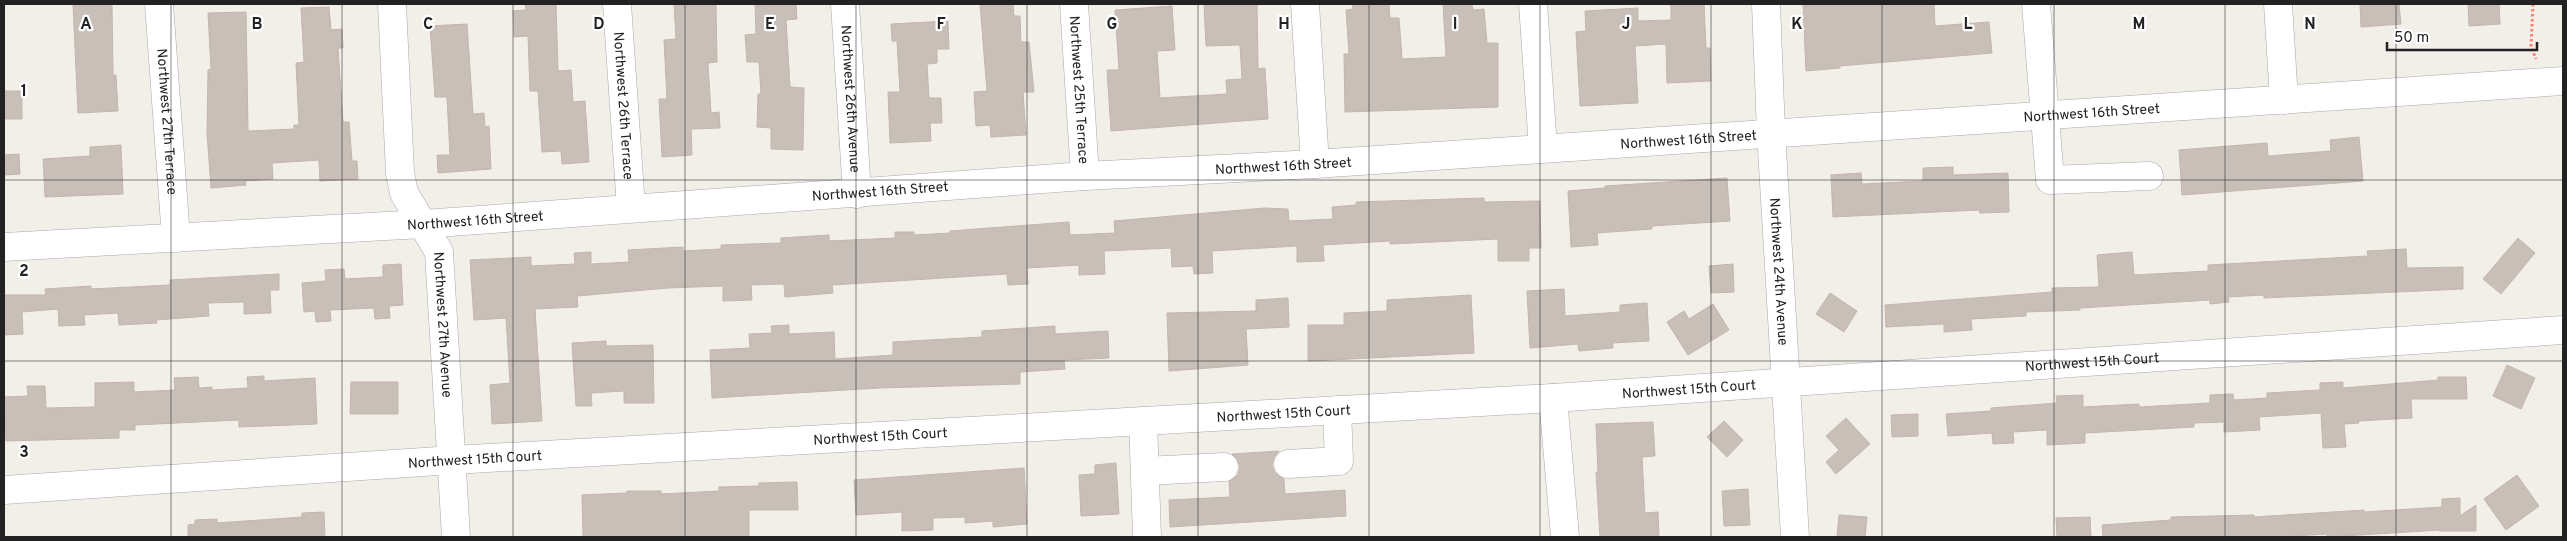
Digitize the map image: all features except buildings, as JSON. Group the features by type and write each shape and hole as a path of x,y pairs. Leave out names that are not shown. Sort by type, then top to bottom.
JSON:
{"street":[{"name":"Northwest 27th Terrace","path":"158,4 176,238"},
{"name":"Northwest 27th Avenue","path":"392,4 400,173 404,193 439,252 453,460 456,537"},
{"name":"Northwest 26th Terrace","path":"617,4 631,208"},
{"name":"Northwest 26th Avenue","path":"846,4 858,194"},
{"name":"Northwest 25th Terrace","path":"1074,4 1085,176"},
{"path":"1305,4 1315,164"},
{"path":"1533,4 1543,148"},
{"name":"Northwest 24th Avenue","path":"1766,4 1771,132 1795,537"},
{"path":"2036,4 2050,180 2149,176"},
{"path":"2278,4 2284,100"},
{"name":"Northwest 16th Street","path":"4,247 423,224 631,208 858,194 1085,176 1315,164 1771,132 2563,81"},
{"name":"Northwest 15th Court","path":"4,490 453,460 1553,398 1785,380 2563,330"},
{"path":"1553,398 1565,537"},
{"path":"1288,464 1339,461 1337,410"},
{"path":"1143,421 1147,537"},
{"path":"1145,471 1224,467"}],"path":[{"path":"2533,4 2531,47 2536,59"}]}
